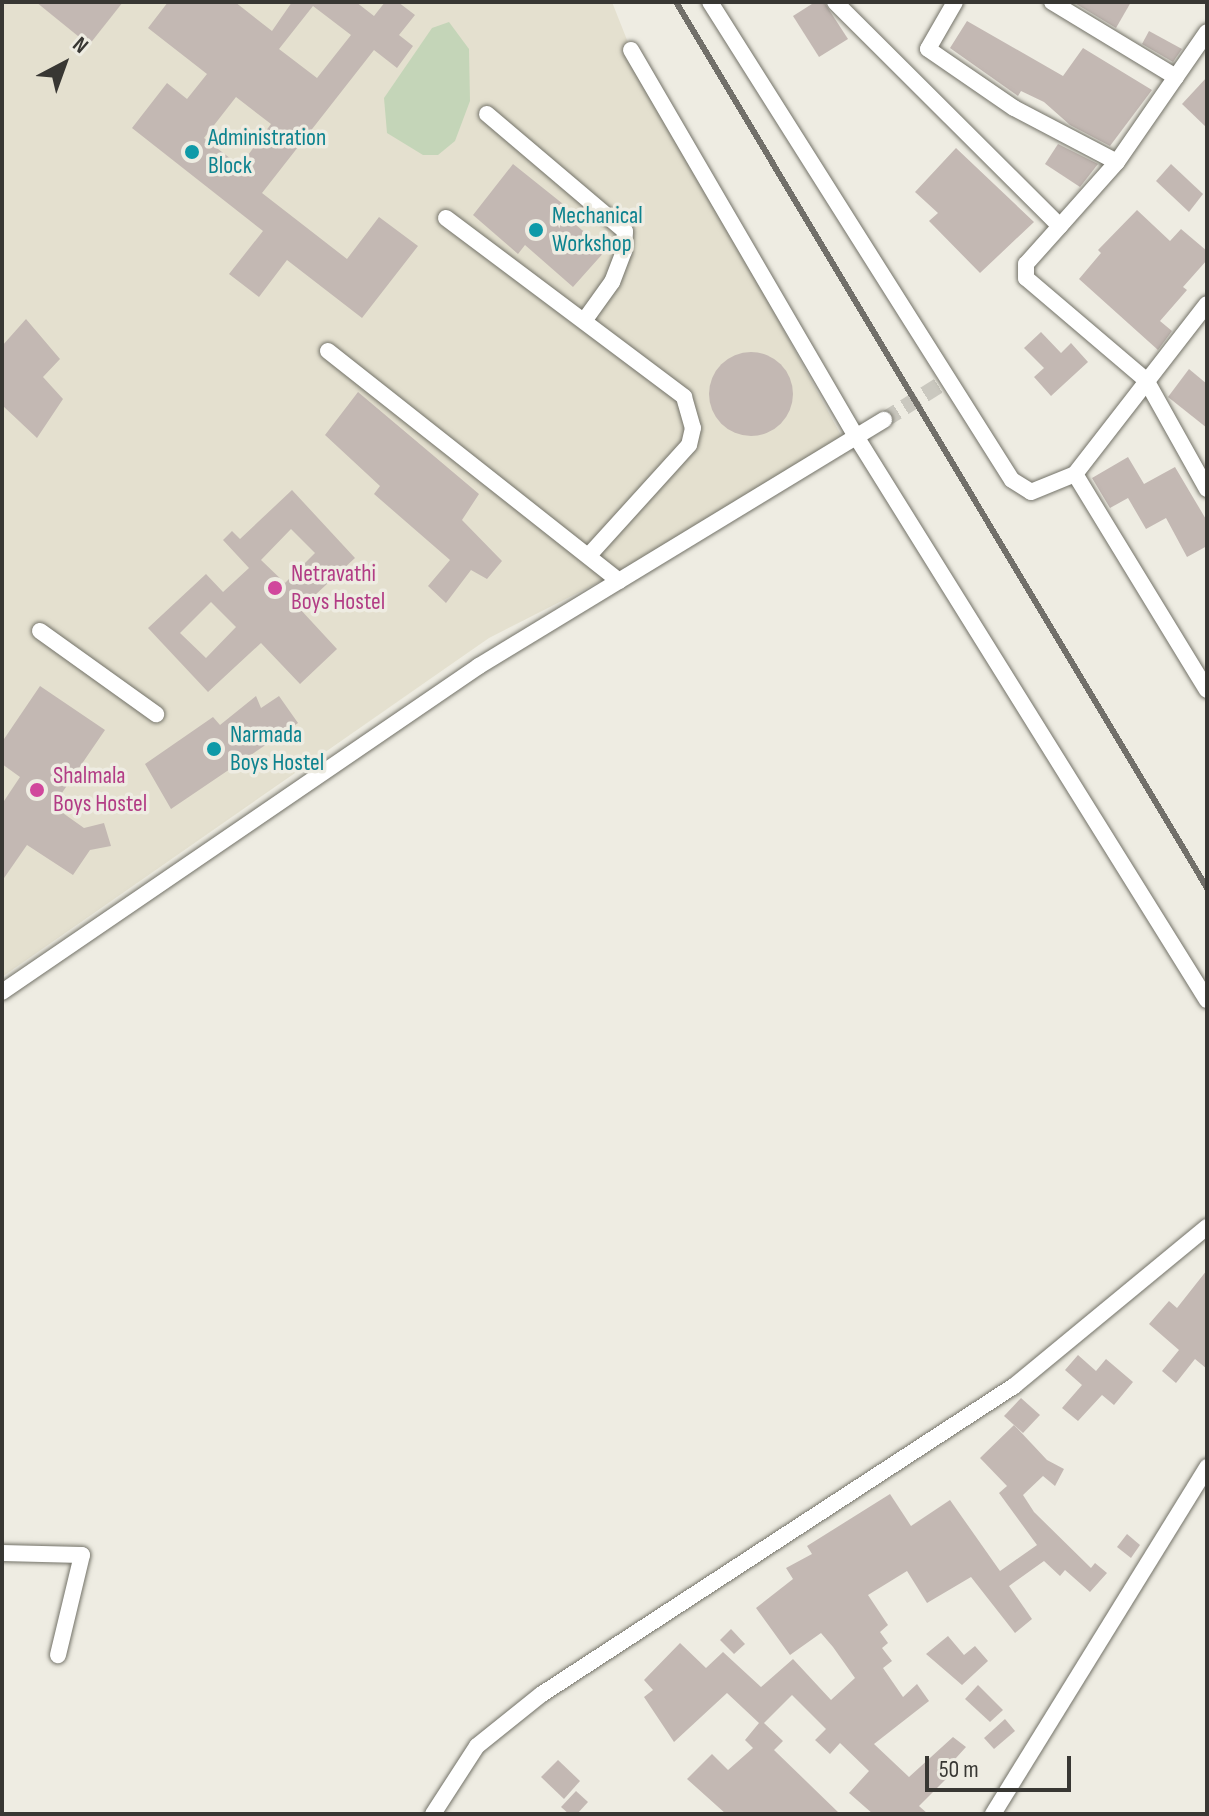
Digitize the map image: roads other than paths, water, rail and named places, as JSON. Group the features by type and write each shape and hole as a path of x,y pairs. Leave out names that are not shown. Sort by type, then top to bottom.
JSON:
{"street":[{"path":"710,2 1012,480 1031,492 1075,474 1207,304"},
{"path":"835,2 1060,226"},
{"path":"955,2 928,49 1014,108 1117,162"},
{"path":"1052,2 1176,77"},
{"path":"1207,32 1117,162 1026,264 1026,278 1146,380 1207,489"},
{"path":"631,50 857,438 1207,1000"},
{"path":"487,114 625,231 624,251 612,282 584,321"},
{"path":"446,218 684,397 693,428 689,445 590,554"},
{"path":"328,351 590,554 619,581"},
{"path":"2,992 466,674 884,420"},
{"path":"1075,474 1207,690"},
{"path":"40,631 156,714"},
{"path":"433,1814 477,1746 542,1694 1014,1386 1207,1227"},
{"path":"993,1814 1207,1467"},
{"path":"2,1553 82,1555 58,1655"}],"tunnel":[{"path":"884,420 949,379"}],"railway":[{"path":"676,2 1207,888"}],"place":[{"name":"Administration Block","path":"192,152"},
{"name":"Mechanical Workshop","path":"536,230"},
{"name":"Netravathi Boys Hostel","path":"275,588"},
{"name":"Narmada Boys Hostel","path":"214,749"},
{"name":"Shalmala Boys Hostel","path":"37,790"}]}
